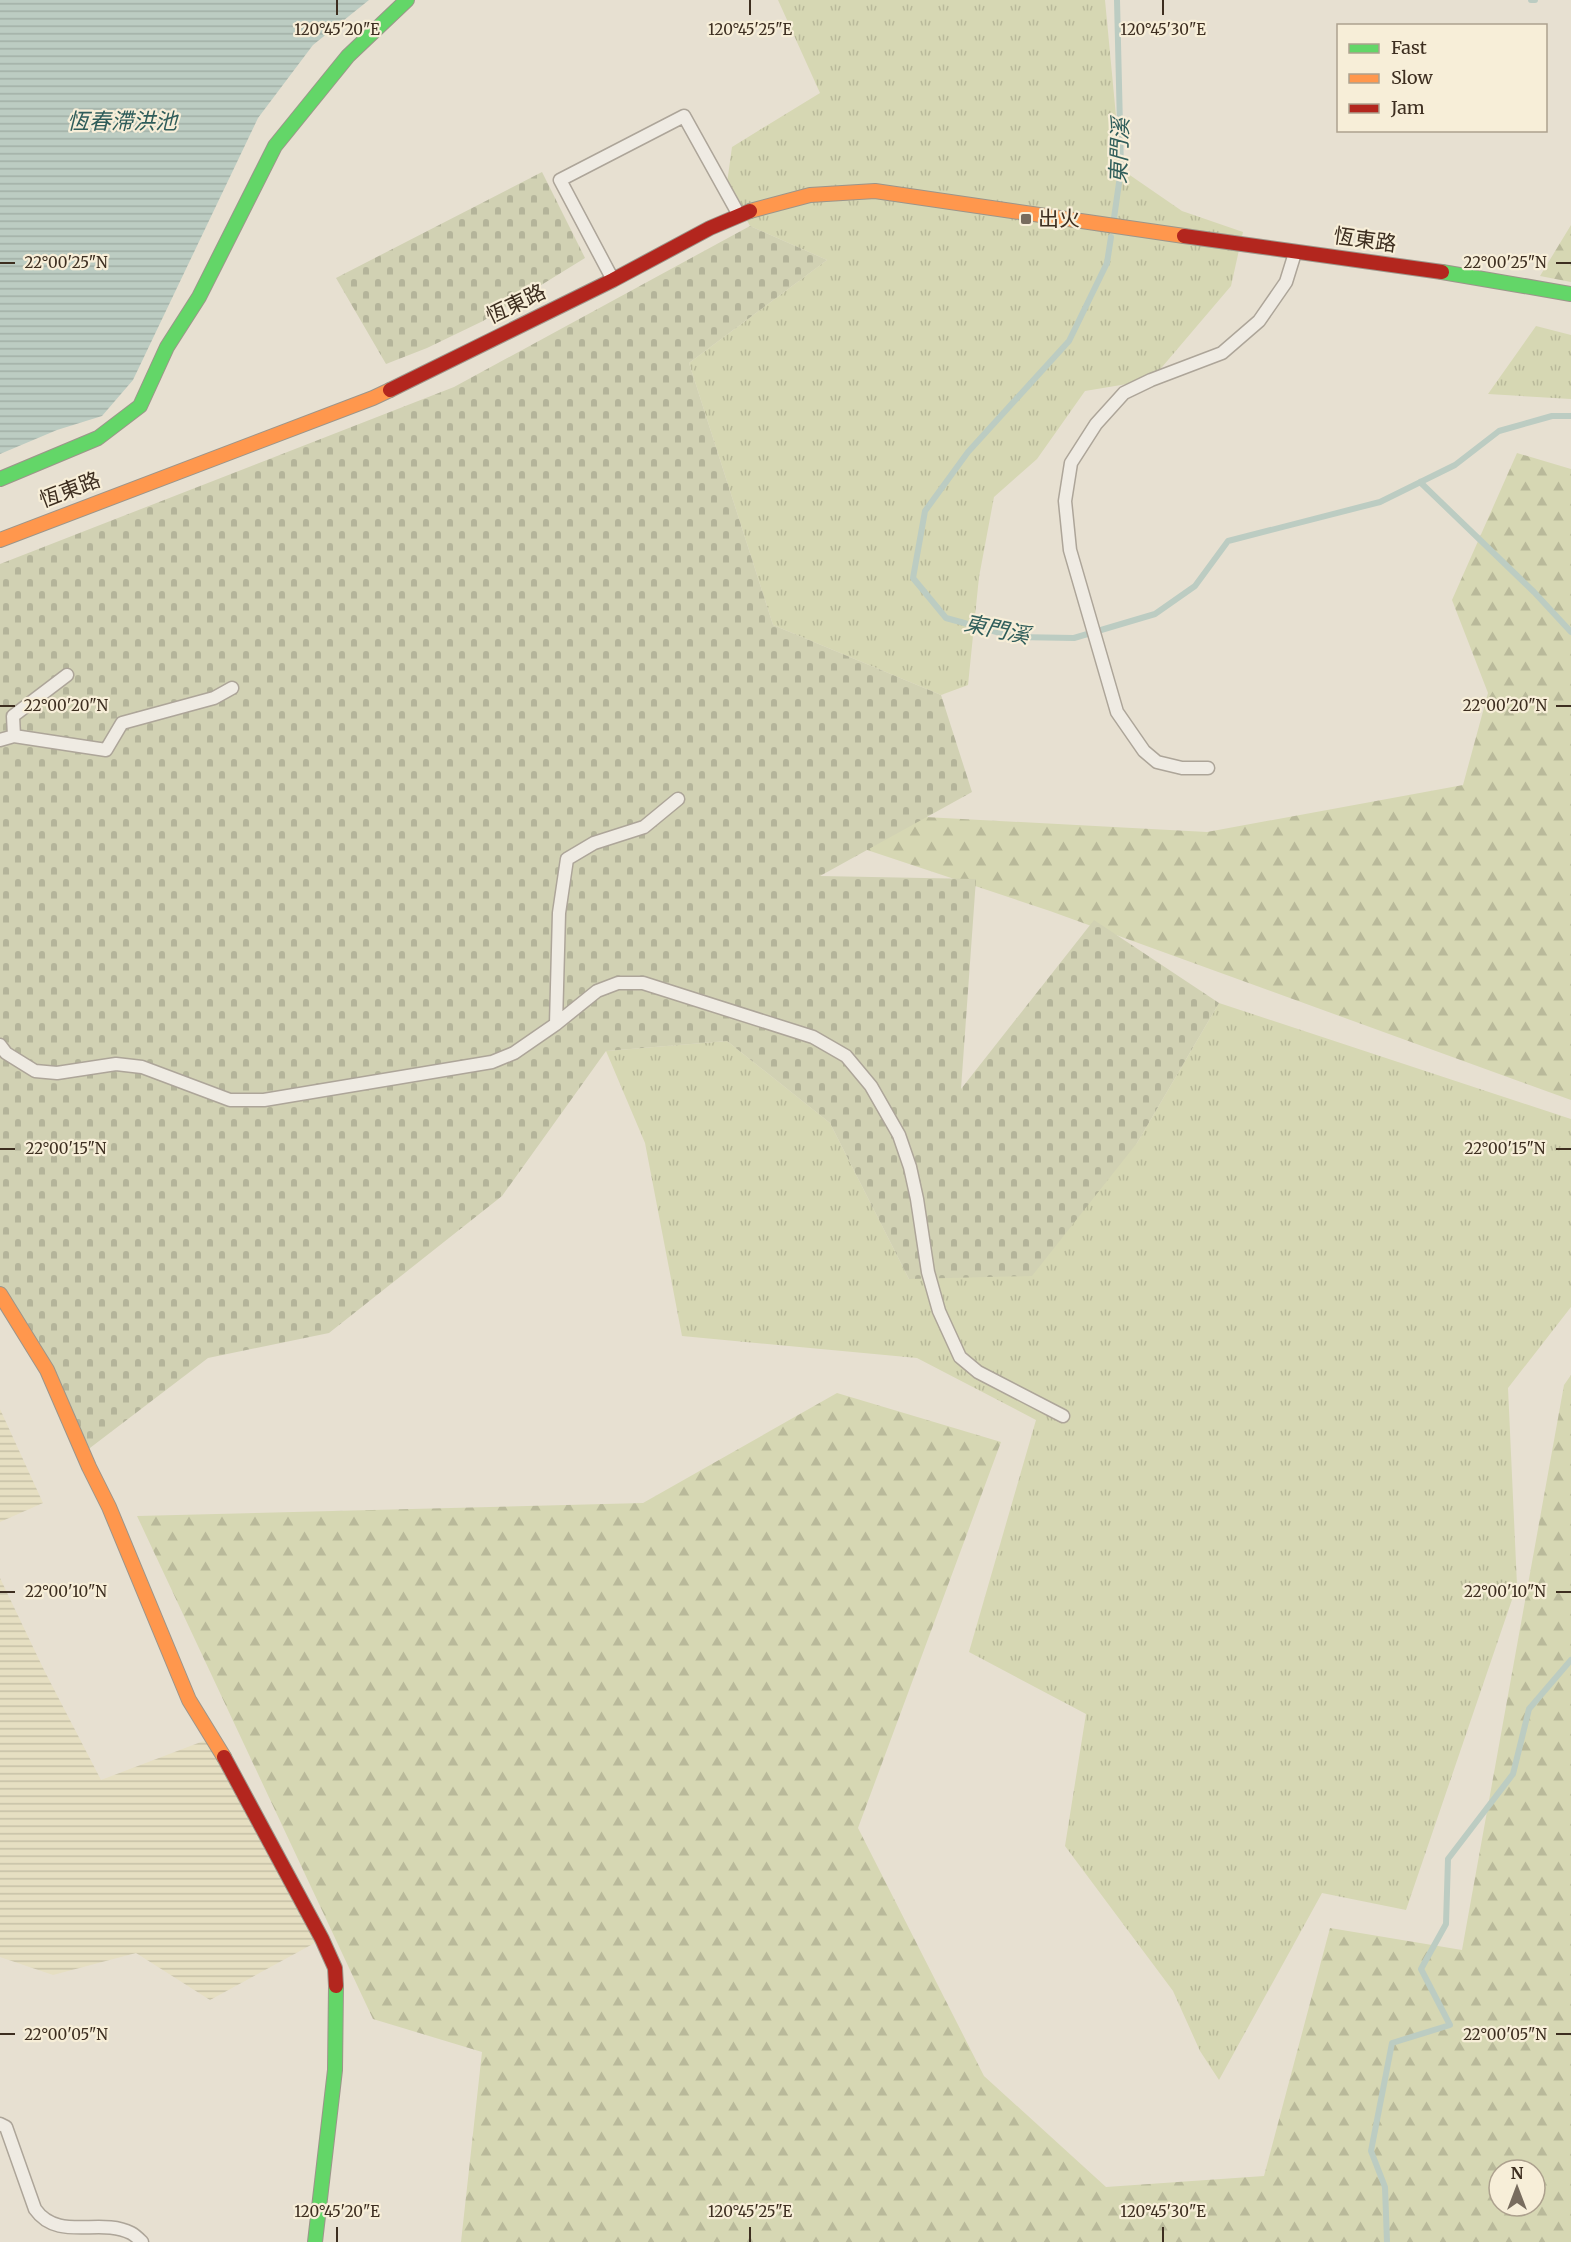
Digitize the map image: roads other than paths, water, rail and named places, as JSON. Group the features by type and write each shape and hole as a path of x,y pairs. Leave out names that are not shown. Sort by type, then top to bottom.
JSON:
{"street":[{"path":"0,479 98,438 140,406 167,347 199,297 275,146 348,56 406,0"},
{"name":"恆東路","path":"0,540 373,398 613,280 710,228 753,210 810,195 874,191 1065,220 1453,273 1571,294"},
{"path":"0,1294 47,1370 108,1507 189,1700 214,1737 322,1939 335,1968 337,2014 335,2070 315,2242"}],"lane":[{"path":"613,280 560,180 684,116 740,216"},
{"path":"1208,768 1182,768 1157,762 1144,751 1117,712 1101,665 1070,550 1065,501 1071,463 1096,424 1124,393 1222,353 1259,321 1286,282 1296,252"},
{"path":"14,736 13,716 68,675"},
{"path":"0,740 14,736 106,750 122,723 214,698 232,688"},
{"path":"556,1024 559,913 567,859 594,843 644,827 678,799"},
{"path":"2,1050 35,1071 57,1073 116,1064 142,1067 230,1100 264,1100 492,1062 514,1053 556,1024 597,991 618,983 643,983 813,1037 846,1056 871,1086 899,1135 910,1167 917,1199 928,1272 939,1311 960,1357 978,1372 1063,1416"},
{"path":"0,2124 6,2127 35,2208 47,2222 58,2226 113,2229 131,2233 142,2242"}],"water":[{"name":"恆春滯洪池","path":"0,0 369,0 313,45 258,118 133,380 102,416 57,430 0,454"}],"waterway":[{"name":"東門溪","path":"1114,218 1121,169 1117,0"},
{"name":"東門溪","path":"1111,237 1107,263 1069,341 968,452 925,511 913,578 946,618 1015,637 1074,638 1155,614 1195,586 1228,541 1380,502 1455,465 1499,431 1552,416 1571,416"},
{"path":"1420,482 1534,592 1571,632"},
{"path":"1387,2242 1385,2187 1371,2151 1392,2043 1450,2025 1421,1969 1446,1924 1448,1859 1513,1774 1529,1709 1571,1660"}],"place":[{"name":"出火","path":"1026,219"}]}
